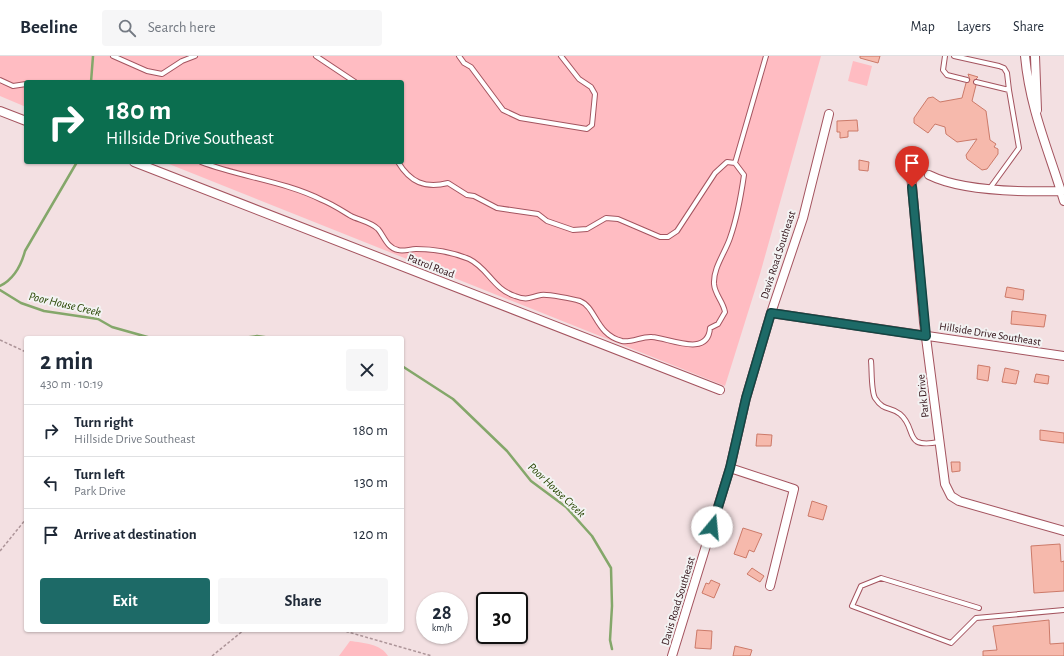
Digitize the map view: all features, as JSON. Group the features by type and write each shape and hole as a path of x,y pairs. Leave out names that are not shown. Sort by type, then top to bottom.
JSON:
{"street":[{"path":"1025,56 1029,92 1064,201"},
{"path":"1035,56 1037,117"},
{"path":"0,111 24,120"},
{"name":"Davis Road Southeast","path":"672,656 730,468 746,398 771,313 802,218 829,114"},
{"name":"Patrol Road","path":"139,164 720,390"},
{"name":"Park Drive","path":"911,174 926,336 945,484 951,496 960,501 1064,531"},
{"path":"929,176 941,181 990,188 1030,192 1061,191"},
{"name":"Hillside Drive Southeast","path":"771,313 1064,356"},
{"path":"730,468 794,489 770,586"}],"lane":[{"path":"113,56 147,71 162,74 182,61 195,56"},
{"path":"316,56 352,80"},
{"path":"459,56 464,63 471,67 493,99 503,110 520,118 587,129 592,125 595,94 561,56"},
{"path":"735,162 766,56"},
{"path":"945,56 943,70 947,75 967,80"},
{"path":"954,56 1004,68 1007,73 1008,90 1019,148 990,188"},
{"path":"0,80 13,86 24,84"},
{"path":"976,82 1008,90"},
{"path":"400,164 412,179 424,184 436,186 448,184 467,195 474,196 497,208 538,214 547,221 573,230 586,229 606,218 618,219 660,237 668,237 677,231 715,173 727,162 735,162"},
{"path":"206,164 221,170 268,181 321,199 376,227 385,241 398,250 440,250 470,260 486,273 495,284 508,294 530,299 541,295 548,295 580,301 590,307 594,317 601,327 618,339 628,341 650,337 695,345 706,341 710,328 718,324 725,312 723,303 716,295 714,283 716,272 730,238 741,195 744,175 735,162"},
{"path":"871,361 874,396 883,408 895,411 902,416 913,437 918,442 926,444 940,442"},
{"path":"979,608 881,578 861,586 852,606 951,643 976,618 1064,610"}],"path":[{"path":"0,340 24,351"},
{"path":"0,550 24,521"},
{"path":"212,656 242,632"},
{"path":"349,632 432,656"}],"shaded area":[{"path":"0,56 821,56 760,274 725,386 169,164 404,164 404,80 24,80 24,106 0,96"},
{"path":"853,61 872,66 867,86 848,81"},
{"path":"350,641 366,643 377,647 388,656 339,656"}],"building":[{"path":"860,56 880,56 878,63 860,58"},
{"path":"968,74 978,77 973,82 976,85 972,101 986,111 990,140 996,144 994,147 998,149 998,154 987,169 982,170 967,159 966,155 977,139 957,142 946,134 945,127 935,124 928,133 914,123 914,118 928,98 933,97 940,102 962,98 966,83 970,80"},
{"path":"857,120 858,131 848,131 848,137 840,138 840,132 837,132 837,121"},
{"path":"859,160 869,162 868,171 859,170"},
{"path":"1007,287 1024,290 1023,300 1005,297"},
{"path":"1012,311 1046,315 1044,327 1011,324"},
{"path":"978,365 990,367 988,381 977,379"},
{"path":"1005,368 1019,371 1016,384 1002,382"},
{"path":"1036,374 1049,376 1048,384 1034,382"},
{"path":"1040,430 1064,433 1064,443 1040,440"},
{"path":"757,434 772,435 771,446 756,446"},
{"path":"951,462 960,462 960,471 952,472"},
{"path":"812,501 827,506 823,520 808,516"},
{"path":"743,528 762,534 754,552 749,550 746,558 734,554"},
{"path":"1060,544 1061,562 1064,561 1064,591 1034,593 1031,546"},
{"path":"752,568 764,576 760,582 747,574"},
{"path":"711,580 720,584 714,598 702,593 706,583 709,584"},
{"path":"1049,620 1050,644 1064,643 1064,656 983,656 983,651 997,650 993,626"},
{"path":"697,630 712,631 711,649 695,648"},
{"path":"735,646 752,650 750,656 733,656"}],"waterway":[{"path":"91,80 93,56"},
{"path":"0,286 9,280 16,272 25,251 76,164"},
{"name":"Poor House Creek","path":"0,290 21,303 44,311 98,319 112,327 144,336"},
{"name":"Poor House Creek","path":"404,367 453,399 507,451 531,481 566,507 592,536 611,568 612,606 610,640 612,649"}],"route":[{"path":"712,527 730,468 746,398 771,313 926,336 912,187"}]}
